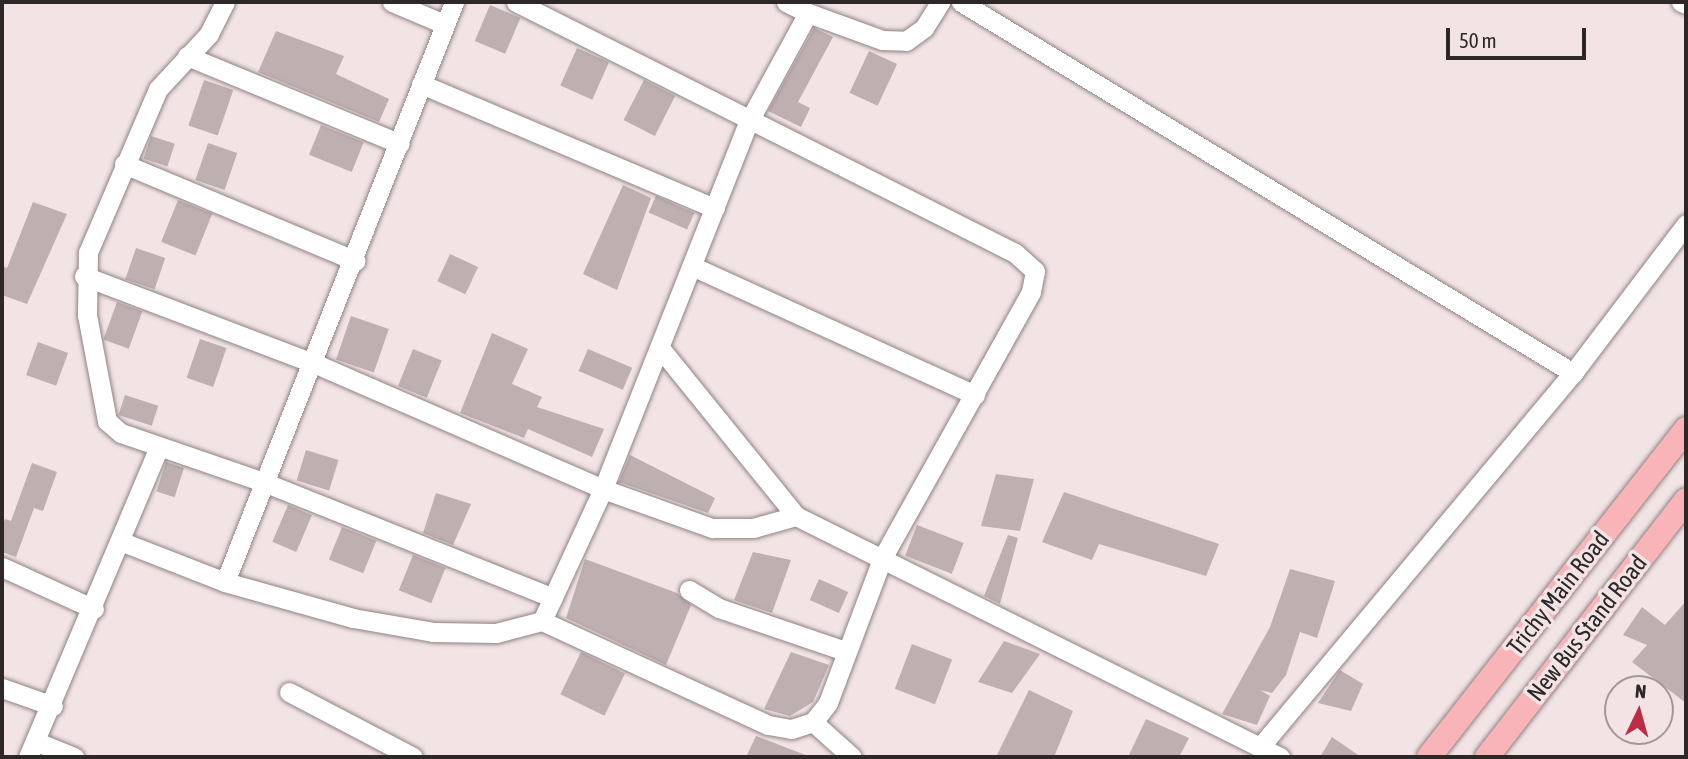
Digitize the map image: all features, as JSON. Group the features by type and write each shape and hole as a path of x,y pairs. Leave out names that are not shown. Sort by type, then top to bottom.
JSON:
{"main road":[{"name":"Trichy Main Road","path":"1429,757 1686,429"},
{"name":"New Bus Stand Road","path":"1487,757 1686,500"}],"street":[{"path":"225,2 209,34 158,89 124,164 84,276 107,421 159,447 265,483 553,598"},
{"path":"392,2 444,24"},
{"path":"225,582 316,364 454,2"},
{"path":"120,541 225,582 433,632 496,634 542,621 768,725 791,729 813,722 828,703 881,559 1031,292 1035,271 1015,253 516,2"},
{"path":"786,2 808,13 882,40 906,41 924,28 940,2"},
{"path":"961,2 1573,373"},
{"path":"1681,2 1686,4"},
{"path":"542,621 603,489 749,121 808,13"},
{"path":"187,56 400,144"},
{"path":"421,84 715,208"},
{"path":"124,164 356,261"},
{"path":"1260,747 1573,373 1686,224"},
{"path":"692,266 975,395"},
{"path":"84,276 316,364 603,489 712,527 753,528 796,516"},
{"path":"660,348 796,516 1280,757"},
{"path":"74,757 32,750 53,706 159,447"},
{"path":"2,566 93,609"},
{"path":"690,590 719,608 845,651"},
{"path":"2,688 53,706"},
{"path":"289,692 413,757"},
{"path":"813,722 852,757"}],"building":[{"path":"490,5 520,18 505,54 475,41"},
{"path":"814,28 833,37 798,102 810,108 801,127 768,111"},
{"path":"276,31 344,56 336,74 389,99 379,122 258,72"},
{"path":"577,48 609,62 592,100 560,85"},
{"path":"869,51 897,64 878,106 850,93"},
{"path":"204,80 233,90 218,135 188,125"},
{"path":"644,80 675,96 655,136 624,120"},
{"path":"321,125 364,142 352,172 309,155"},
{"path":"151,136 175,144 167,167 144,159"},
{"path":"208,143 237,153 225,190 195,180"},
{"path":"623,185 651,198 617,290 583,274"},
{"path":"656,196 694,213 687,230 649,212"},
{"path":"178,200 212,214 195,256 161,242"},
{"path":"33,202 67,214 27,304 2,295 2,266 7,268"},
{"path":"136,248 165,258 155,289 125,279"},
{"path":"450,254 478,267 465,294 437,281"},
{"path":"117,302 142,311 129,349 103,340"},
{"path":"351,316 389,329 374,373 336,359"},
{"path":"492,333 528,349 512,384 542,397 537,407 604,429 592,457 528,429 524,438 460,413"},
{"path":"200,339 226,348 213,387 187,378"},
{"path":"38,342 68,353 56,386 26,375"},
{"path":"413,349 442,361 427,398 398,386"},
{"path":"588,349 632,368 623,390 579,371"},
{"path":"125,395 158,406 152,426 119,415"},
{"path":"306,450 339,460 329,491 297,481"},
{"path":"630,455 715,498 708,513 619,482"},
{"path":"166,462 184,468 174,497 156,491"},
{"path":"32,463 57,472 43,511 34,508 16,557 2,552 2,527 5,519 11,521"},
{"path":"996,474 1034,479 1020,531 981,526"},
{"path":"1064,492 1219,544 1206,576 1099,544 1092,560 1042,542"},
{"path":"436,493 471,504 453,545 423,533"},
{"path":"288,505 312,515 296,552 272,542"},
{"path":"917,525 964,543 952,574 905,556"},
{"path":"342,527 376,541 363,573 329,559"},
{"path":"1008,535 1018,538 1000,604 984,596"},
{"path":"753,552 791,560 772,613 734,600"},
{"path":"413,555 445,568 431,603 399,590"},
{"path":"585,559 677,593 691,605 666,665 566,618"},
{"path":"1290,569 1335,581 1317,638 1300,632 1286,675 1272,693 1260,690 1270,696 1257,725 1222,714 1270,627"},
{"path":"819,579 848,592 839,613 810,600"},
{"path":"1686,601 1686,703 1674,694 1674,675 1649,675 1632,662 1647,645 1623,635 1642,607 1665,625"},
{"path":"1004,641 1040,654 1012,693 978,682"},
{"path":"912,644 952,659 935,704 895,689"},
{"path":"581,652 625,673 604,716 560,694"},
{"path":"791,652 829,665 813,702 790,716 764,709"},
{"path":"1340,670 1363,684 1351,711 1318,703"},
{"path":"1029,690 1073,711 1054,757 996,757"},
{"path":"1146,719 1189,738 1179,757 1128,757"},
{"path":"756,736 808,756 808,757 746,757"},
{"path":"1332,737 1361,757 1320,757"}]}
